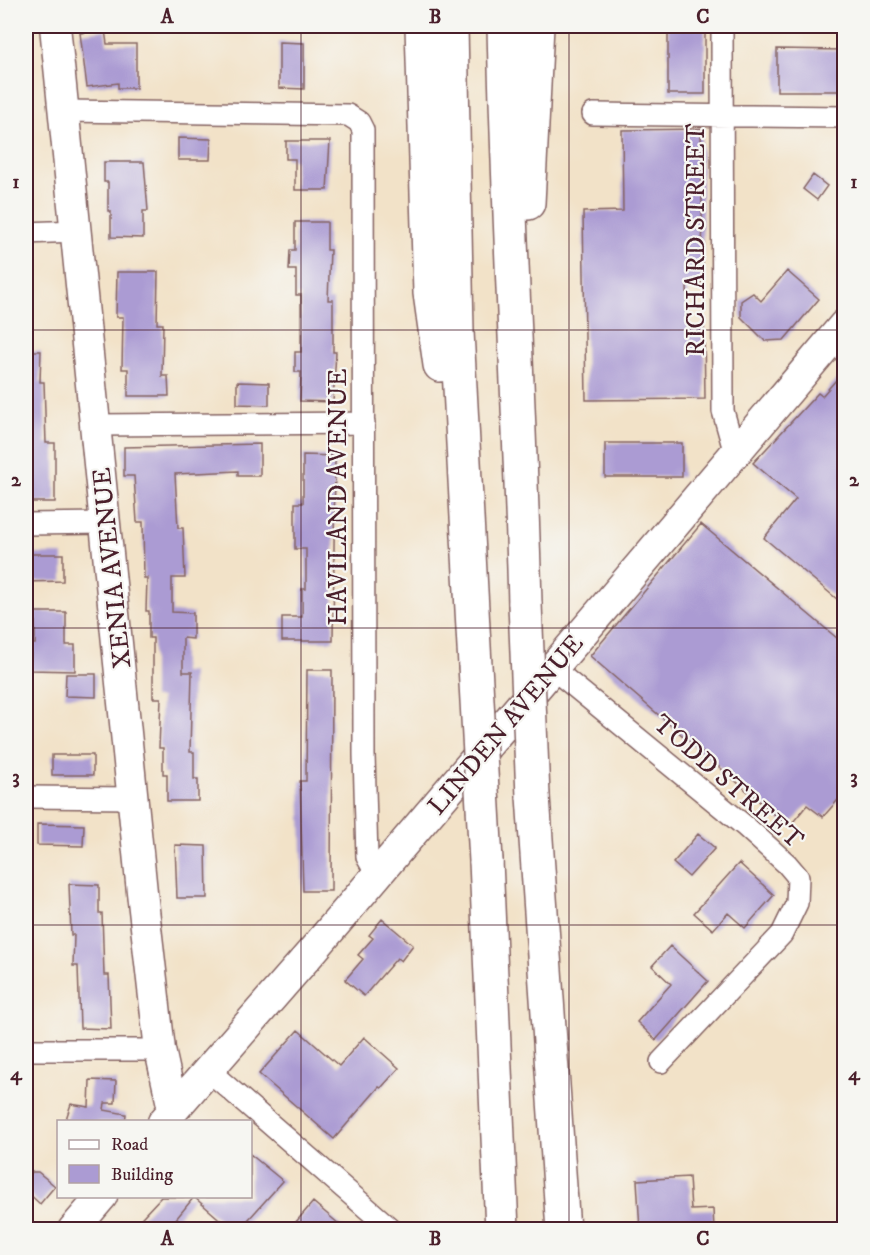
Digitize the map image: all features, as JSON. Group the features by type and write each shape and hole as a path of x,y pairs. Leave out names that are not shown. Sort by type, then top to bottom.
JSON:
{"highway":[{"path":"422,26 430,293 470,573"},
{"path":"451,26 457,332 486,861 502,1230"},
{"path":"504,26 508,204 521,457 533,796 563,1230"},
{"path":"521,457 529,184 537,26"}],"street":[{"name":"XENIA AVENUE","path":"55,26 168,1115"},
{"name":"RICHARD STREET","path":"722,26 723,411 732,443 738,450"},
{"name":"HAVILAND AVENUE","path":"64,111 348,115 356,119 363,130 366,831 367,857 376,873"},
{"path":"593,114 844,117"},
{"path":"26,232 76,231"},
{"name":"LINDEN AVENUE","path":"168,1115 315,948 376,873 844,325"},
{"path":"97,424 364,423"},
{"path":"26,524 106,523"},
{"name":"TODD STREET","path":"552,668 747,827 787,864 798,878 797,903 782,934 661,1062"},
{"path":"26,797 134,798"},
{"path":"26,1050 160,1050"},
{"path":"208,1070 392,1230"},
{"path":"73,1230 101,1198"}],"building":[{"path":"668,26 705,26 705,94 668,94"},
{"path":"105,30 107,44 136,44 136,88 118,88 118,83 87,87 80,33"},
{"path":"279,42 304,43 304,89 279,88"},
{"path":"777,49 844,50 844,91 777,91"},
{"path":"701,129 703,283 687,283 688,327 704,327 705,399 586,400 583,212 623,211 622,130"},
{"path":"178,138 211,139 210,160 178,160"},
{"path":"286,141 330,141 327,190 295,190 295,159 286,159"},
{"path":"104,162 144,162 148,211 143,211 143,238 111,237 111,211 108,211 108,182 104,182"},
{"path":"813,175 827,186 817,200 803,189"},
{"path":"295,222 327,222 327,250 330,250 328,300 333,300 333,352 336,352 333,402 300,401 301,372 295,372 295,352 301,352 301,295 296,295 296,270 289,270 290,250 295,250"},
{"path":"787,271 819,299 784,340 765,341 741,317 741,301 753,293 761,301"},
{"path":"117,272 158,272 157,324 163,324 162,376 168,376 169,396 128,396 128,369 122,369 123,317 116,317"},
{"path":"26,351 41,351 40,382 44,382 46,443 55,443 55,502 26,502"},
{"path":"844,371 844,605 764,538 796,499 753,463 818,393 822,396"},
{"path":"237,382 269,383 269,405 237,404"},
{"path":"605,443 682,443 682,477 605,477"},
{"path":"260,444 260,476 238,476 238,471 175,474 178,528 183,528 185,578 172,578 172,612 193,613 193,639 183,638 183,672 192,672 190,752 194,752 194,779 198,779 198,801 167,801 167,774 163,774 163,748 159,748 161,698 153,698 153,638 149,638 149,611 146,611 147,578 144,578 143,522 137,522 134,476 124,476 124,447"},
{"path":"303,455 335,456 333,641 282,641 282,617 302,617 302,589 306,589 306,549 295,549 295,503 303,503"},
{"path":"701,524 844,644 844,793 823,817 807,805 789,827 590,656"},
{"path":"26,554 63,554 63,581 26,582"},
{"path":"35,612 66,612 66,645 75,645 75,671 30,670 31,644 35,644"},
{"path":"307,670 332,670 331,891 303,891 300,781 306,781"},
{"path":"66,674 96,674 96,697 65,696"},
{"path":"52,755 93,755 93,775 52,775"},
{"path":"37,824 84,825 83,846 37,845"},
{"path":"698,834 715,848 689,877 673,863"},
{"path":"175,845 206,846 207,898 177,898"},
{"path":"739,863 774,895 745,928 728,913 713,930 694,913"},
{"path":"69,884 99,885 104,975 109,975 111,1029 80,1028 78,966 73,966 74,935 71,935"},
{"path":"382,919 413,945 401,961 397,958 364,996 345,980 363,959 358,955 373,938 369,935"},
{"path":"670,946 708,981 656,1040 637,1022 671,984 652,966"},
{"path":"298,1030 339,1066 364,1037 399,1068 381,1088 379,1087 334,1139 259,1074"},
{"path":"90,1080 116,1081 115,1103 105,1103 104,1110 126,1114 125,1120 66,1120 71,1104 89,1107"},
{"path":"252,1156 283,1181 239,1230 232,1230 195,1198 252,1198"},
{"path":"32,1172 38,1172 55,1186 40,1204 26,1191 26,1180"},
{"path":"689,1177 691,1210 713,1209 714,1230 640,1230 637,1180"},
{"path":"160,1198 193,1198 167,1230 130,1230"},
{"path":"313,1202 346,1230 289,1230"}]}
